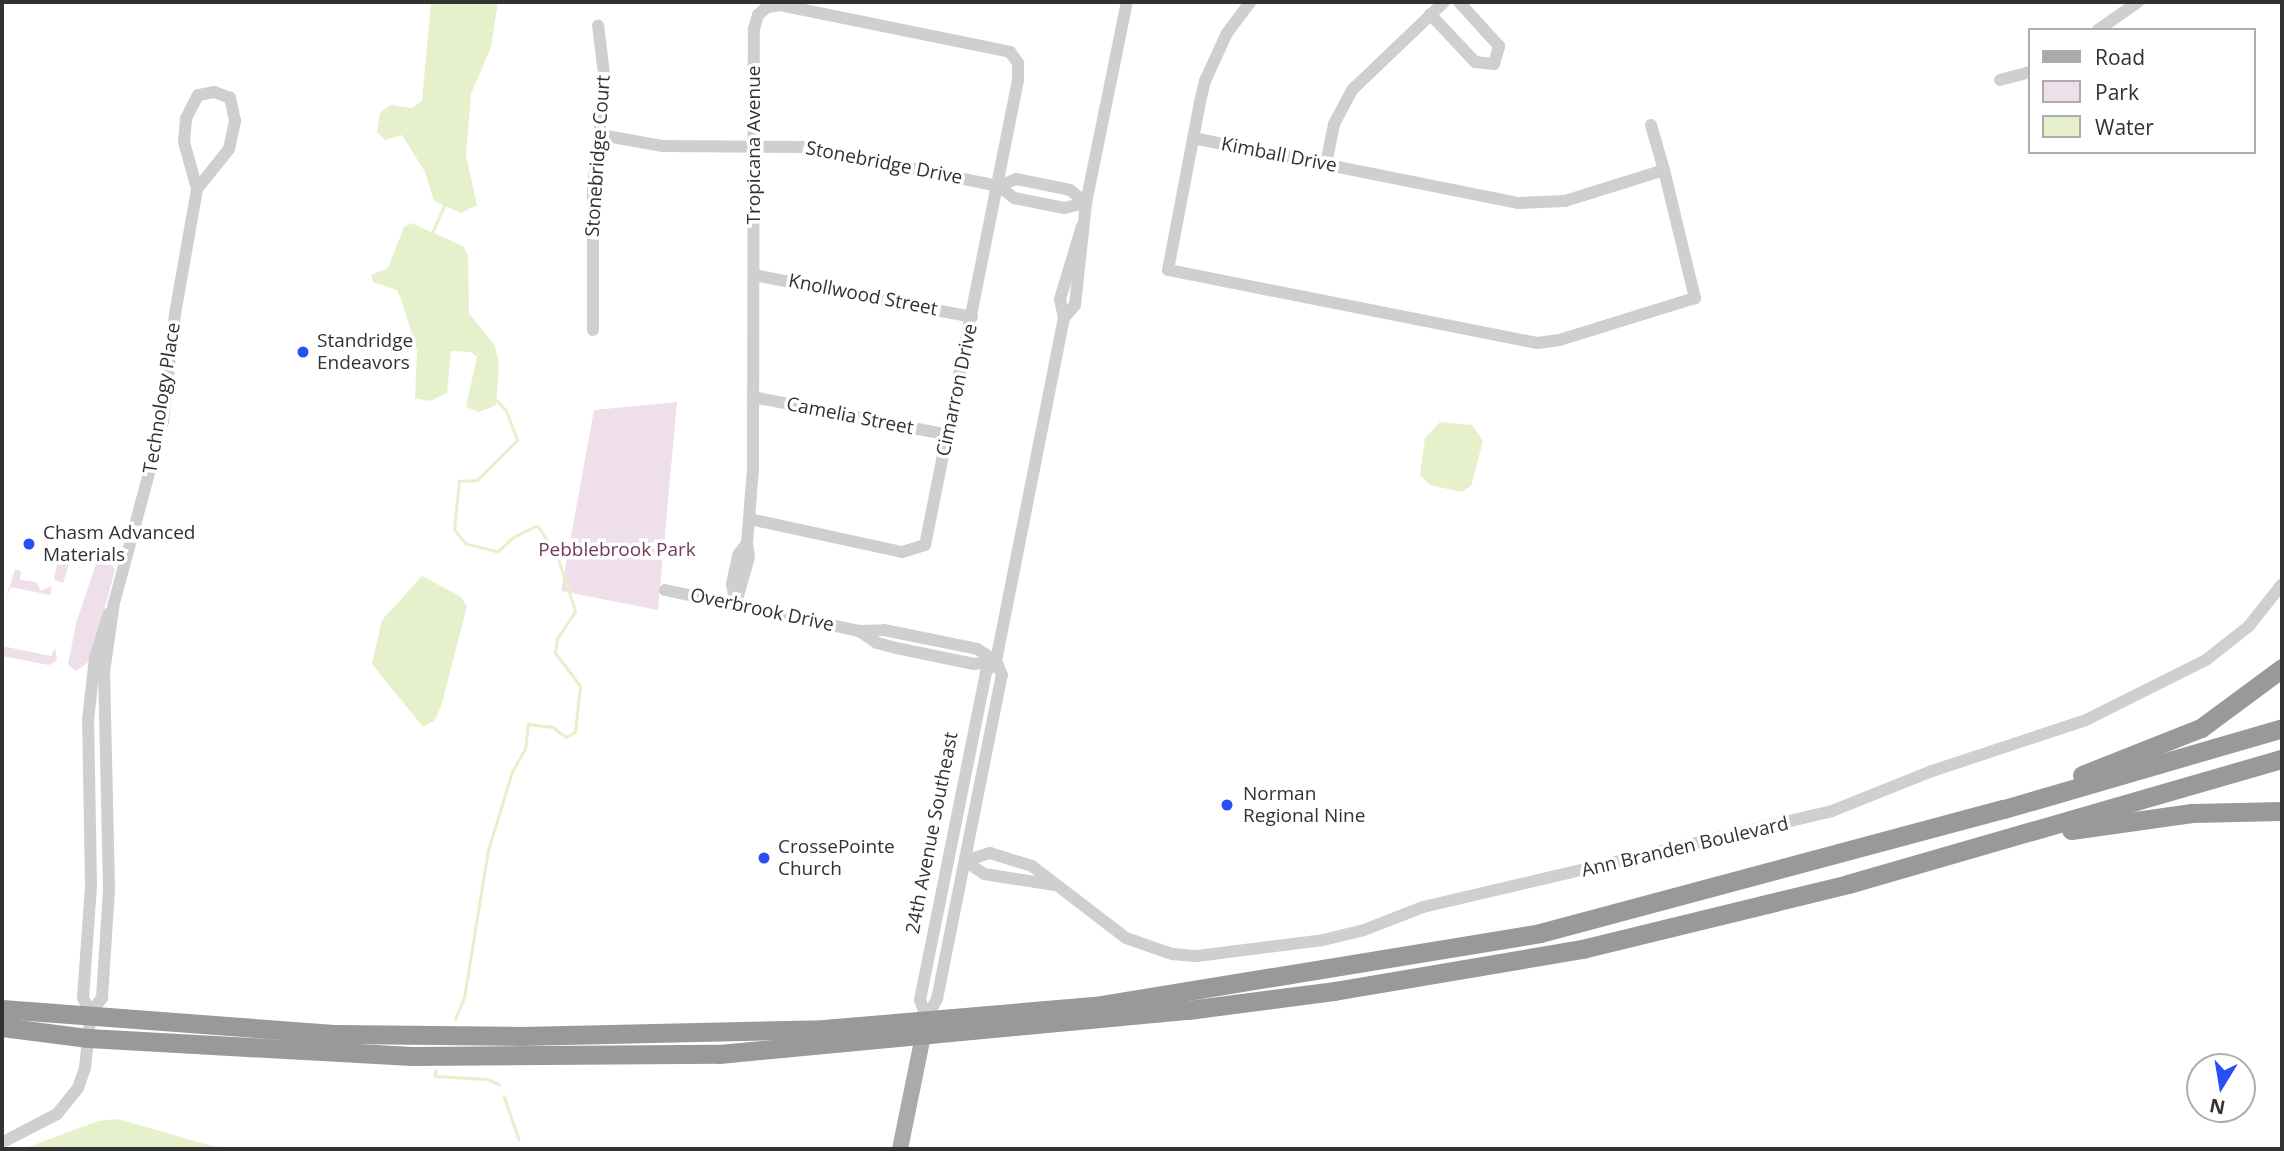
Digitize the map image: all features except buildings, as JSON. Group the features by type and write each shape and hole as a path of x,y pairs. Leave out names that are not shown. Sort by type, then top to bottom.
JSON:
{"highway":[{"path":"2004,809 2201,728 2282,668"},
{"path":"2,1027 88,1038 424,1056 719,1054 925,1025 1115,1003 1540,933 2004,809 2282,727"},
{"path":"2,1009 337,1034 521,1036 925,1025 1334,992 1537,958 1810,894 2282,759"},
{"path":"2015,836 2192,813 2282,811"}],"main road":[{"name":"24th Avenue Southeast","path":"900,1149 925,1025"}],"street":[{"name":"24th Avenue Southeast","path":"925,1025 920,1000 986,672 996,661 1064,318 1060,299 1082,226 1127,2"},
{"path":"1250,2 1210,65 1168,270 1537,343 1559,340 1695,298 1651,125"},
{"path":"1326,164 1334,124 1346,99 1444,2"},
{"path":"1430,14 1475,62 1494,65 1499,46 1459,2"},
{"path":"2101,28 2138,2"},
{"name":"Tropicana Avenue","path":"736,603 749,557 747,542 753,397 754,29 766,7 780,5 990,46 1015,57"},
{"name":"Stonebridge Court","path":"593,330 593,188 606,82 598,25"},
{"name":"Cimarron Drive","path":"750,519 902,552 921,548 928,538 999,186 1018,80 1015,57"},
{"path":"2000,80 2028,73"},
{"name":"Technology Place","path":"5,1141 46,1123 68,1103 85,1069 91,1015 102,998 109,889 103,692 114,603 158,443 197,189 184,142 187,119 198,95 214,92 230,98 235,121 229,149 197,189"},
{"name":"Stonebridge Drive","path":"601,135 663,146 815,149 999,186 1014,198 1052,206 1086,203"},
{"name":"Kimball Drive","path":"1193,138 1518,203 1565,201 1664,170"},
{"name":"Stonebridge Drive","path":"999,186 1016,179 1070,190 1086,203"},
{"name":"Knollwood Street","path":"754,275 972,317"},
{"name":"Camelia Street","path":"753,397 948,435"},
{"name":"Ann Branden Boulevard","path":"965,861 990,853 1032,866 1126,938 1182,956 1275,946 1364,930 1423,907 1832,811 1932,771 2086,720 2206,660 2249,625 2282,584"},
{"name":"Overbrook Drive","path":"666,590 859,631 884,630 977,649 996,661"},
{"name":"Technology Place","path":"91,1015 83,998 91,886 88,720 102,629 114,603"},
{"name":"24th Avenue Southeast","path":"925,1025 937,999 1002,675 996,661"},
{"name":"Ann Branden Boulevard","path":"965,861 985,874 1055,885"}],"green space":[{"name":"Pebblebrook Park","path":"677,402 658,610 561,591 594,410"},
{"path":"59,552 72,554 63,583 54,580"},
{"path":"98,558 108,558 115,570 90,661 76,671 68,665 76,623"},
{"path":"15,569 21,571 20,580 36,582 41,591 52,586 50,595 11,587 6,598"},
{"path":"2,646 51,656 55,648 57,660 49,665 2,656"}],"water":[{"path":"431,2 498,2 491,47 471,94 466,156 477,205 461,213 434,201 425,172 402,135 385,140 377,132 380,113 390,105 412,108 422,101"},
{"path":"411,223 463,246 468,255 469,313 495,346 499,365 496,405 479,412 466,407 477,357 471,352 451,351 447,393 430,401 415,398 417,351 401,299 397,290 373,282 371,275 388,268 404,227"},
{"path":"1440,422 1472,425 1483,441 1471,486 1462,492 1430,485 1420,475 1425,438"},
{"path":"422,576 460,596 467,606 441,707 434,721 423,727 372,664 382,620"},
{"path":"118,1119 212,1146 249,1149 23,1149 98,1121"}],"waterway":[{"path":"432,233 445,204"},
{"path":"455,1019 464,998 488,850 512,772 525,749 528,724 553,727 566,737 575,732 580,686 555,653 557,639 575,611 558,559 537,526 514,537 498,552 466,544 454,530 459,481 477,480 517,440 506,411 495,399"},
{"path":"436,1070 435,1076 487,1079 499,1084"},
{"path":"504,1096 519,1139"}],"place":[{"name":"Standridge Endeavors","path":"303,352"},
{"name":"Chasm Advanced Materials","path":"29,544"},
{"name":"Norman Regional Nine","path":"1227,805"},
{"name":"CrossePointe Church","path":"764,858"}]}
